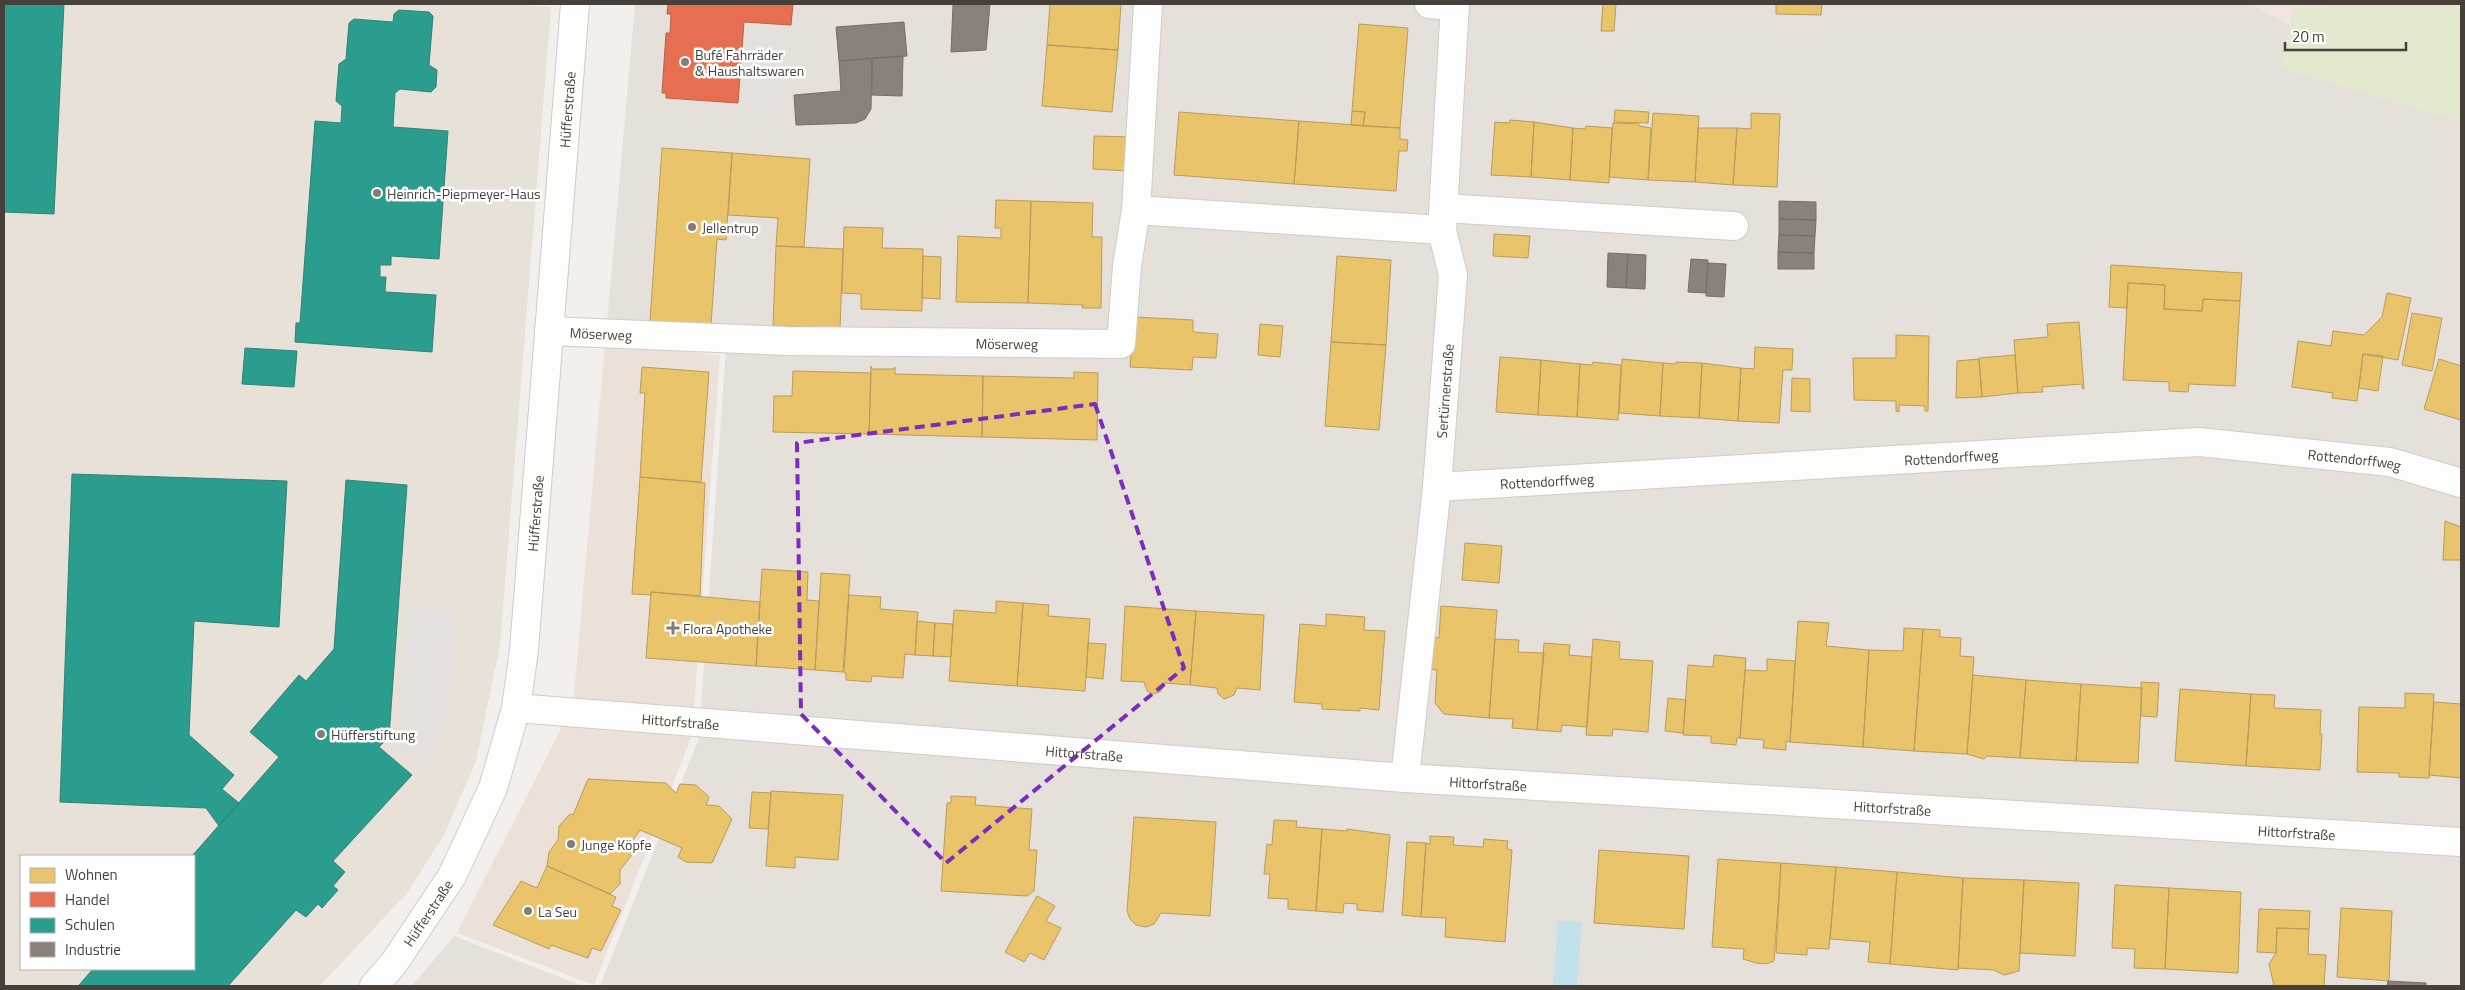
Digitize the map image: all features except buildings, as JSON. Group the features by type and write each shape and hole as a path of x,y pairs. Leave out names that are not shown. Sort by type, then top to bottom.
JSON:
{"street":[{"name":"Hüfferstraße","path":"374,986 394,963 452,876 493,788 516,708 524,650 575,4"},
{"name":"Möserweg","path":"549,331 786,341 1121,344 1127,266 1136,210 1148,4"},
{"name":"Sertürnerstraße","path":"1405,778 1437,487 1453,275 1443,219 1446,4"},
{"path":"1136,210 1734,226"},
{"name":"Rottendorffweg","path":"1437,487 2199,442 2390,462 2461,483"},
{"name":"Hittorfstraße","path":"516,708 1405,778 2461,842"}],"highlighted area":[{"path":"1095,404 1184,668 946,863 801,714 797,443"}],"shaded area":[{"path":"4,4 507,4 551,7 500,645 476,761 444,835 407,893 320,986 4,986"},
{"path":"635,4 2250,4 2338,50 2368,4 2461,4 2461,986 600,986 699,738 726,347 606,335"},
{"path":"2248,4 2363,4 2338,45"},
{"path":"748,28 788,31 781,105 743,102"},
{"path":"605,344 720,355 692,735 594,985 457,933 573,705"},
{"path":"408,608 456,613 447,719 426,774 395,747"},
{"path":"454,936 583,986 412,986"}],"green space":[{"path":"2338,4 2461,5 2461,122 2280,68 2294,9"}],"water":[{"path":"1558,921 1582,922 1577,986 1553,986"}],"place":[{"name":"Bufé Fahrräder & Haushaltswaren","path":"685,62"},
{"name":"Heinrich-Piepmeyer-Haus","path":"377,193"},
{"name":"Jellentrup","path":"692,227"},
{"name":"Flora Apotheke","path":"673,628"},
{"name":"Hüfferstiftung","path":"321,734"},
{"name":"Junge Köpfe","path":"571,844"},
{"name":"La Seu","path":"528,911"}]}
